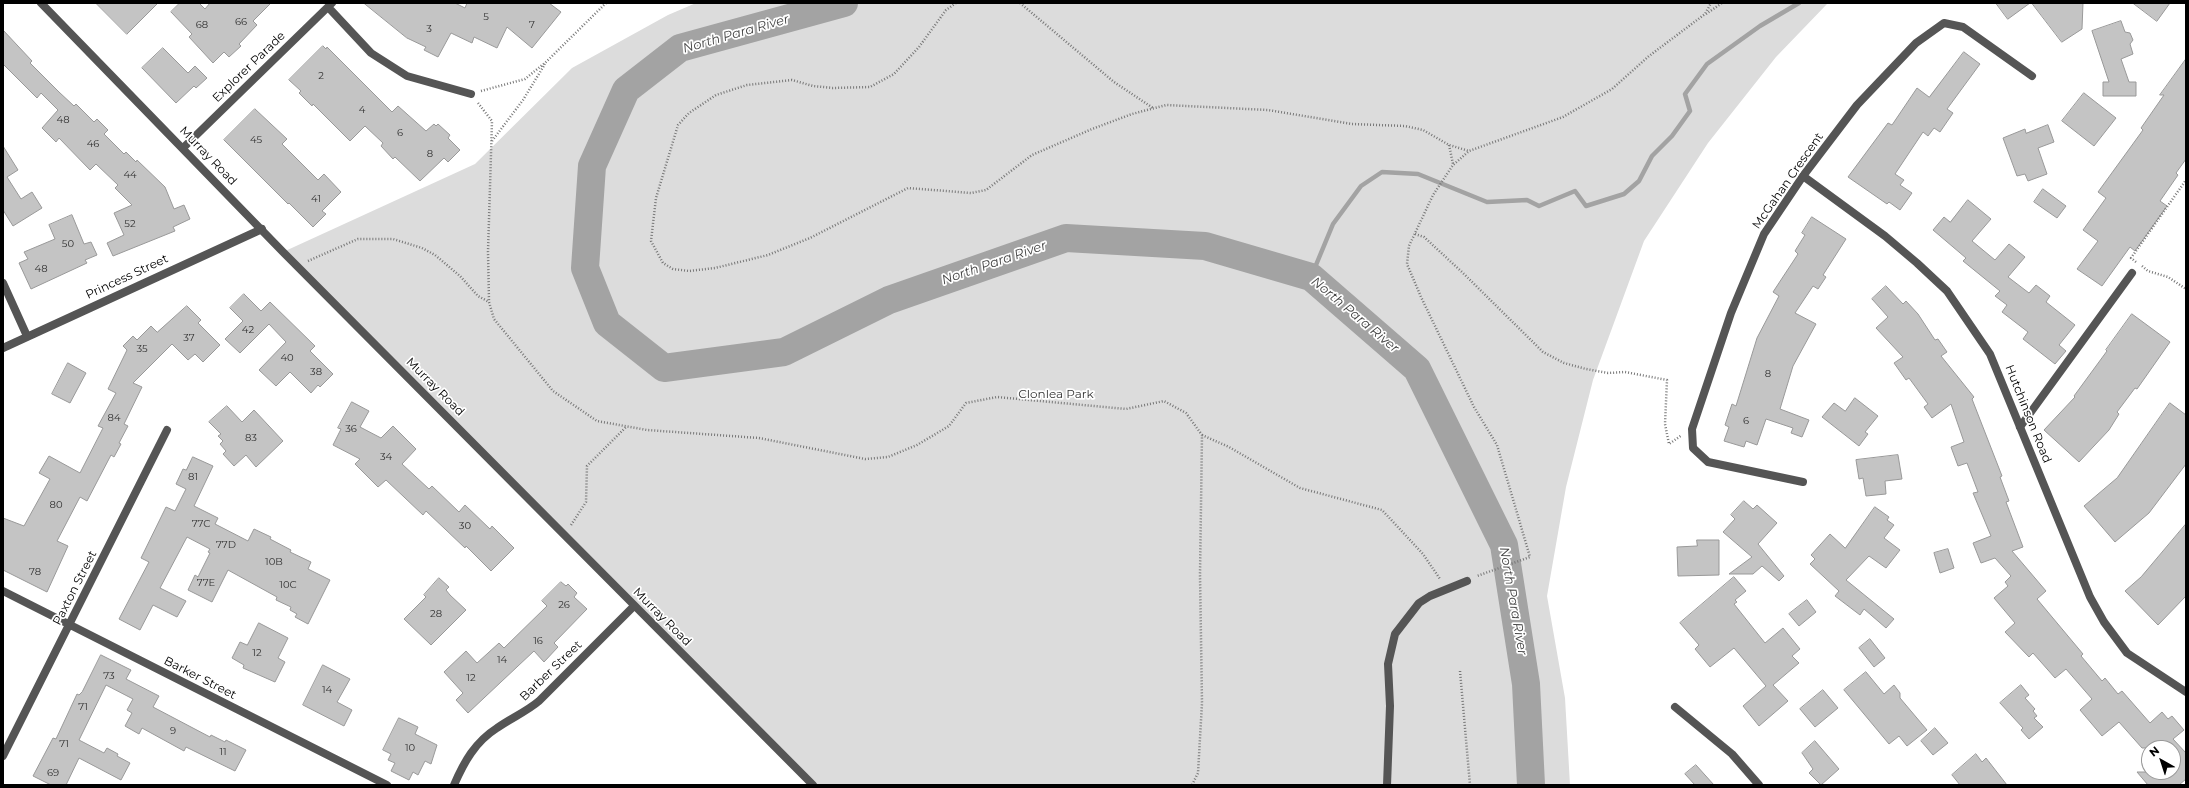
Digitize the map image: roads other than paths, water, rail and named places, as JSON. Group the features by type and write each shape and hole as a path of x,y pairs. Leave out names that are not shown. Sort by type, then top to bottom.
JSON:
{"street":[{"name":"Murray Road","path":"41,3 299,267 813,785"},
{"name":"Explorer Parade","path":"183,148 330,5"},
{"path":"330,5 371,53 407,76 471,94"},
{"name":"McGahan Crescent","path":"1803,482 1708,462 1693,448 1692,429 1731,313 1764,234 1803,176 1857,105 1916,43 1944,23 1963,27 2032,76"},
{"name":"Hutchinson Road","path":"1803,176 1885,236 1947,291 1990,354 2090,597 2104,622 2127,653 2186,692"},
{"name":"Princess Street","path":"3,348 262,229"},
{"path":"2020,427 2132,273"},
{"path":"3,283 27,336"},
{"name":"Paxton Street","path":"3,756 167,430"},
{"path":"1387,785 1390,706 1388,664 1395,634 1419,603 1467,580"},
{"name":"Barker Street","path":"3,591 69,626 387,785"},
{"name":"Barber Street","path":"454,785 467,757 480,742 496,728 528,710 539,701 634,606"},
{"path":"1675,707 1732,754 1759,785"}],"waterway":[{"name":"North Para River","path":"844,3 680,48 626,90 592,166 585,268 607,323 664,368 784,352 889,300 1066,238 1205,246 1311,277 1417,369 1504,545 1526,684 1531,785"},
{"path":"1311,277 1333,224 1361,186 1382,172 1418,174 1487,202 1527,200 1539,206 1575,191 1586,206 1624,194 1639,181 1652,156 1672,136 1690,111 1685,94 1707,64 1760,26 1799,3"}],"park label":[{"name":"Clonlea Park","path":"1056,394"}]}
